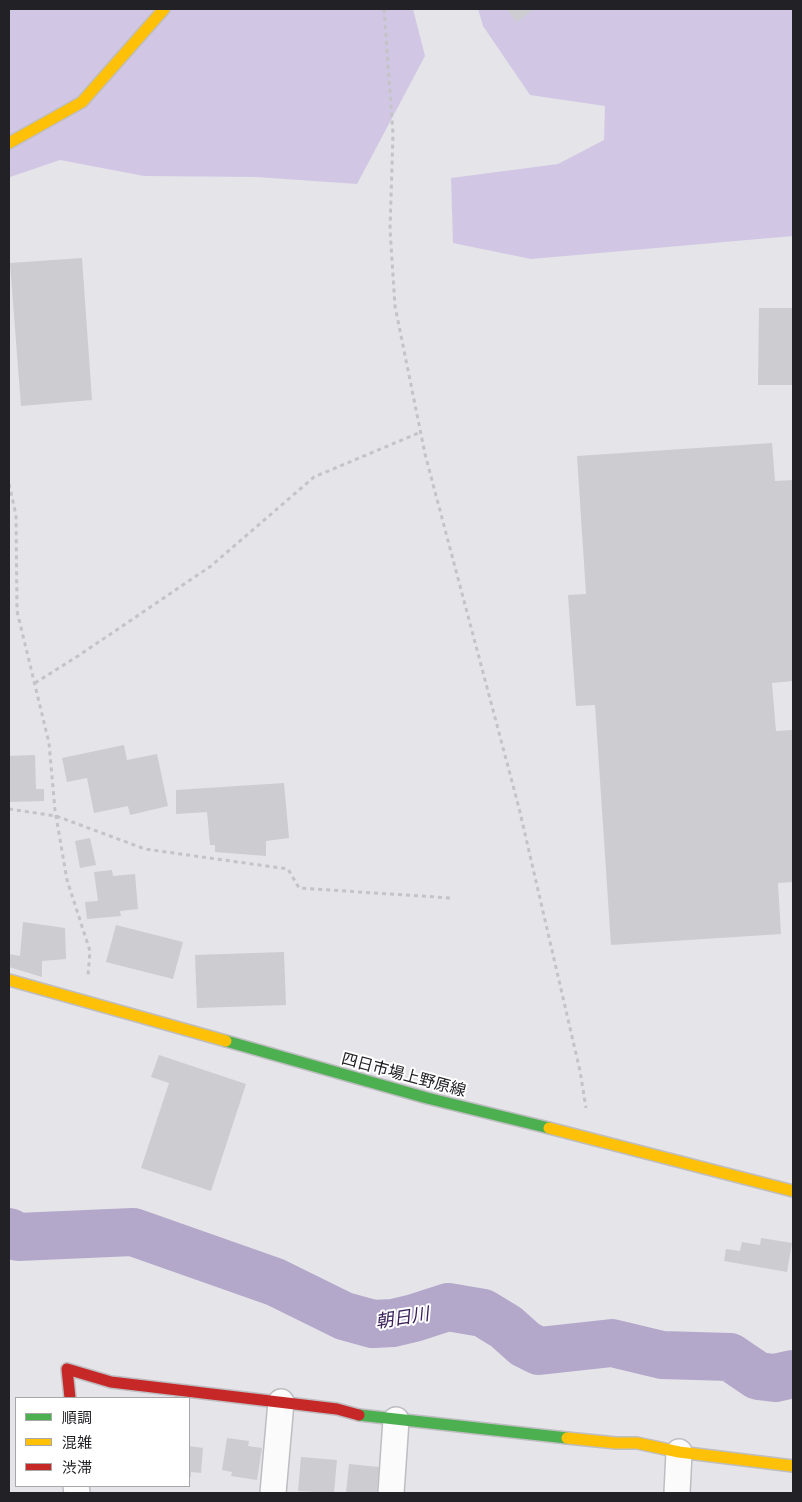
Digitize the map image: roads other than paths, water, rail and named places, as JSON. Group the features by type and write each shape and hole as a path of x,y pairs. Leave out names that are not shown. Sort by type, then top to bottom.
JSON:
{"street":[{"path":"9,143 82,102 164,9"},
{"name":"四日市場上野原線","path":"9,980 427,1098 591,1138 793,1191"},
{"path":"70,1397 67,1369 111,1382 337,1409 352,1414 396,1420 616,1443 637,1443 679,1452 793,1466"},
{"path":"273,1493 281,1402"},
{"path":"390,1493 396,1420"},
{"path":"677,1493 679,1452"}],"waterway":[{"name":"朝日川","path":"9,1232 18,1237 133,1232 275,1282 344,1316 373,1324 393,1323 448,1307 483,1313 506,1327 525,1344 539,1351 612,1343 662,1355 730,1357 758,1376 775,1378 793,1374"}]}
